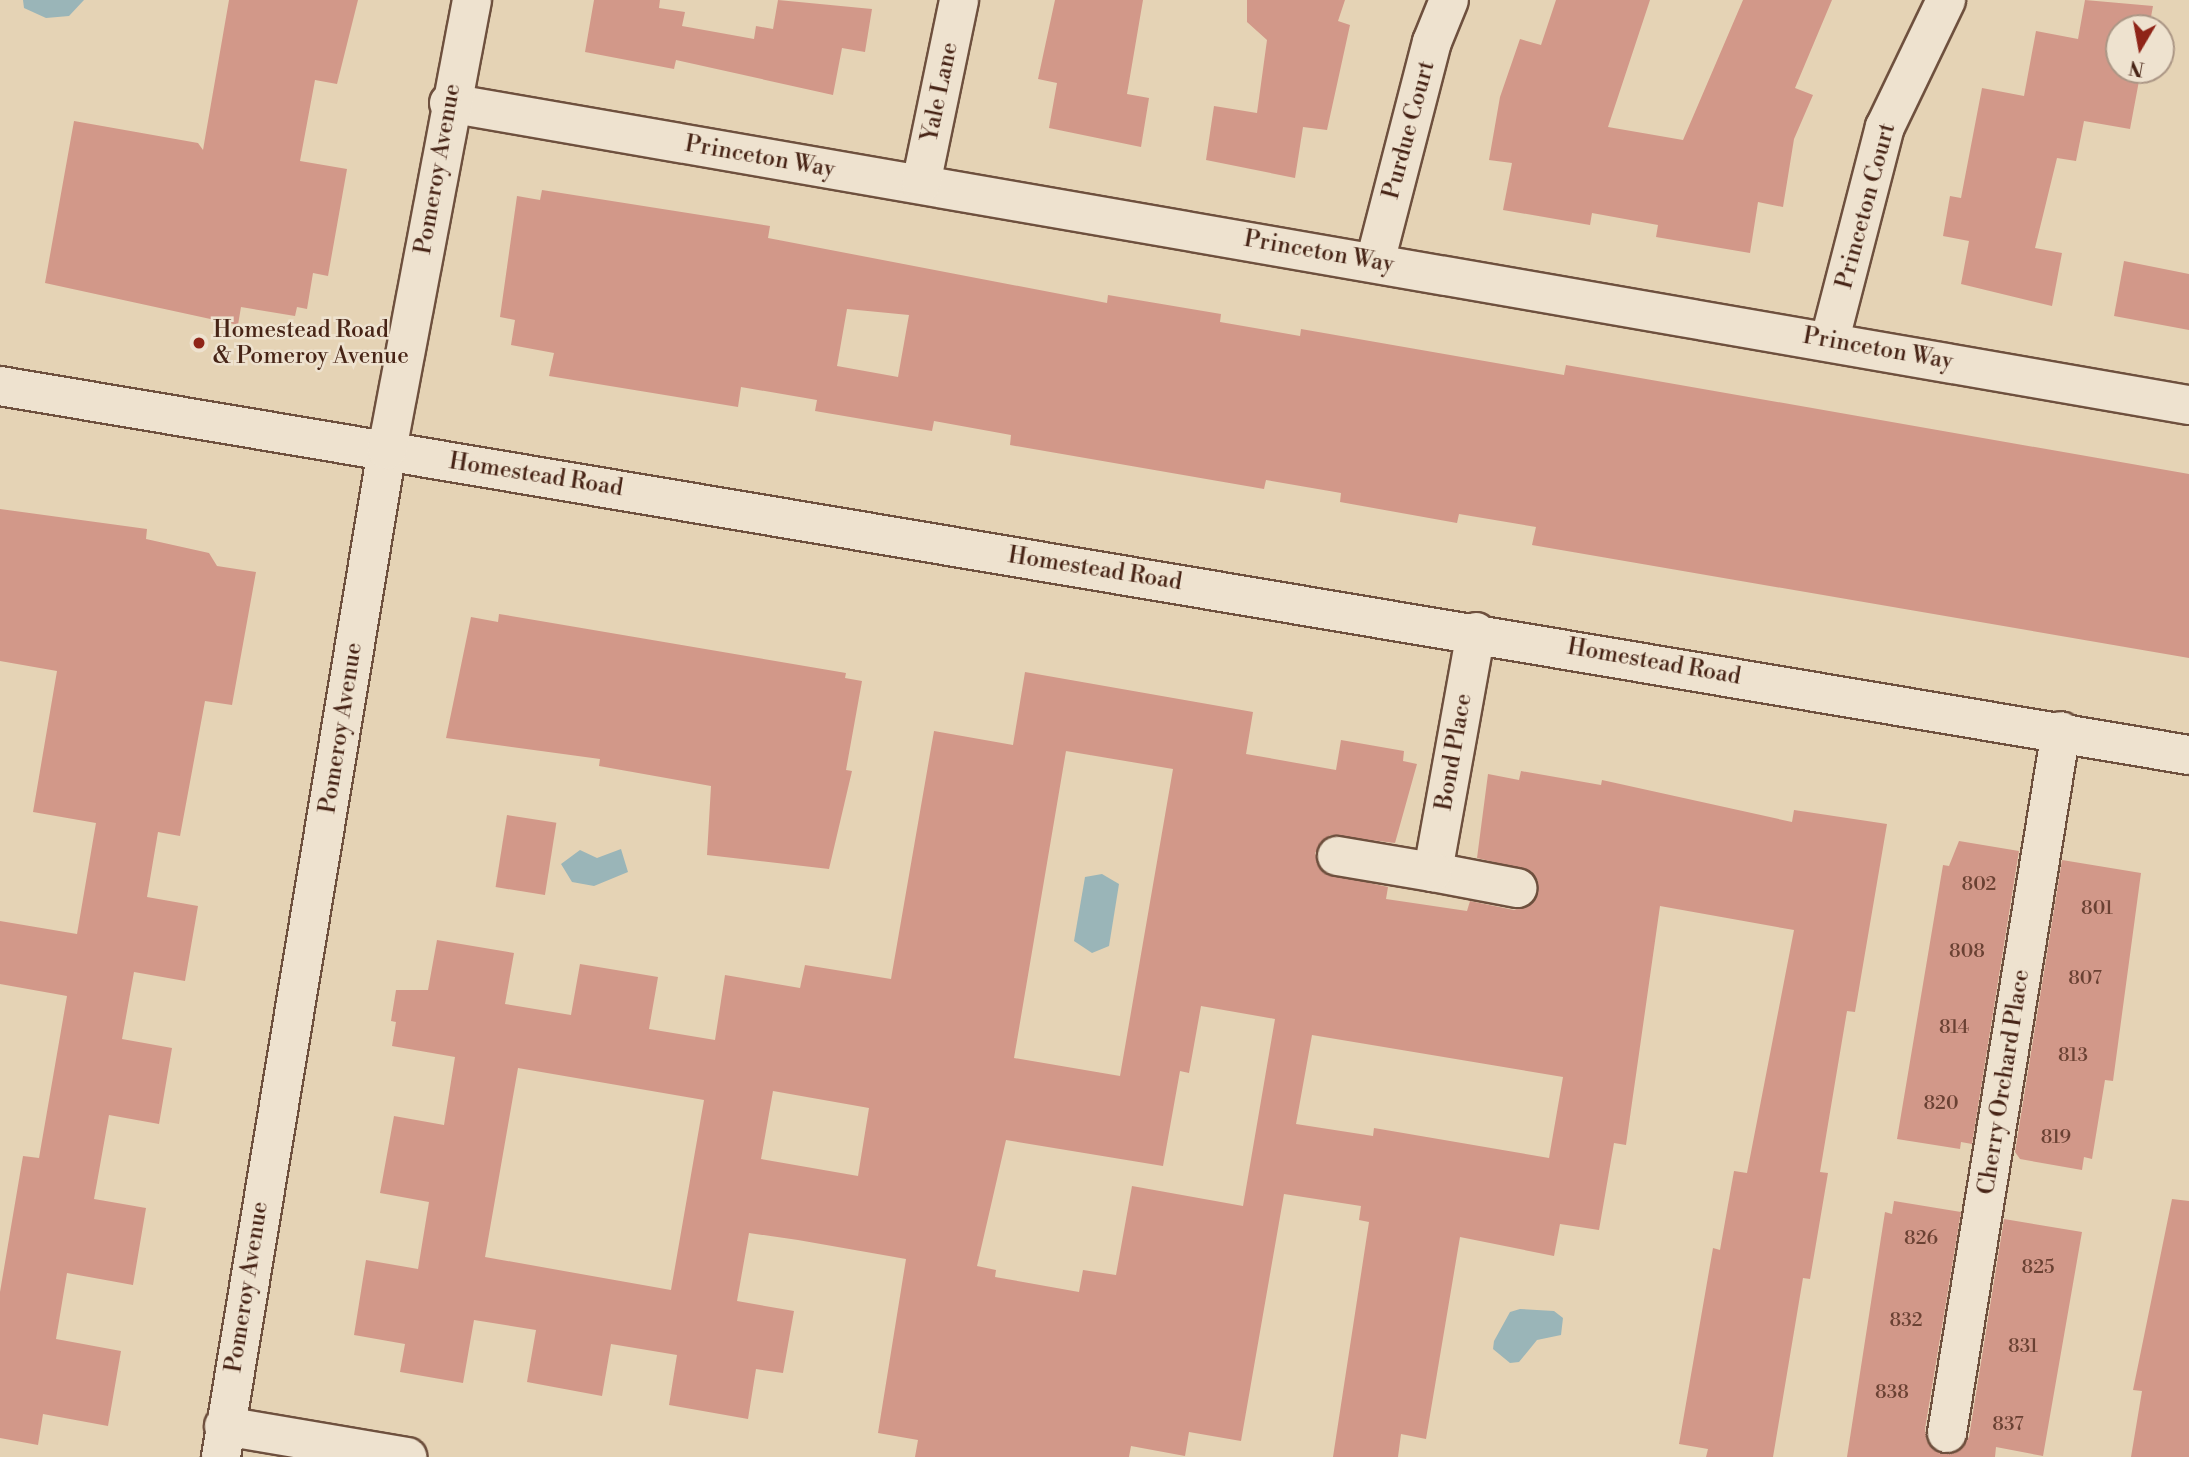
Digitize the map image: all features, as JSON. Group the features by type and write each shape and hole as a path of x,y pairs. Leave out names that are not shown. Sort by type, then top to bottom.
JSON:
{"street":[{"name":"Pomeroy Avenue","path":"222,1441 387,450 449,103 472,0"},
{"name":"Yale Lane","path":"921,184 959,0"},
{"name":"Purdue Court","path":"1375,262 1432,42 1449,0"},
{"name":"Princeton Court","path":"1830,340 1885,127 1946,0"},
{"name":"Princeton Way","path":"449,103 1830,340 2189,405"},
{"name":"Homestead Road","path":"0,386 1476,632 2189,755"},
{"name":"Bond Place","path":"1433,872 1476,632"},
{"name":"Cherry Orchard Place","path":"1947,1433 2061,731"},
{"path":"1337,856 1517,888"},
{"path":"222,1441 407,1457"}],"water":[{"path":"23,0 84,0 69,16 46,18 24,8"},
{"path":"621,849 628,872 594,886 572,882 561,864 580,850 597,858"},
{"path":"1102,874 1119,884 1109,946 1092,953 1074,941 1085,877"},
{"path":"1520,1309 1554,1311 1563,1318 1561,1335 1537,1340 1519,1362 1510,1363 1493,1349 1494,1341 1510,1312"}],"building":[{"path":"229,0 358,0 337,84 315,80 300,161 347,169 328,276 313,273 307,309 297,307 295,316 241,307 238,325 45,283 74,121 198,143 203,150"},
{"path":"594,0 660,0 659,8 685,12 682,26 754,39 756,26 773,29 778,0 872,9 865,52 842,48 833,95 676,60 674,69 585,52"},
{"path":"1055,0 1143,0 1127,94 1149,98 1141,147 1049,128 1057,83 1038,79"},
{"path":"1247,0 1345,0 1338,21 1350,25 1327,130 1303,127 1295,178 1206,160 1214,106 1257,113 1267,40 1247,22"},
{"path":"1556,0 1650,0 1608,127 1683,140 1743,0 1832,0 1795,88 1813,95 1794,139 1783,207 1758,202 1750,253 1656,237 1658,225 1592,213 1590,225 1503,210 1512,163 1489,160 1500,97 1520,39 1541,45"},
{"path":"2085,0 2153,6 2152,14 2105,14 2105,84 2138,84 2130,129 2084,121 2076,161 2057,158 2035,248 2062,253 2052,306 1961,284 1969,241 1943,236 1950,196 1961,198 1982,88 2024,96 2036,31 2078,39"},
{"path":"542,190 770,226 768,238 1107,303 1108,295 1221,314 1220,322 1300,336 1301,329 1564,375 1566,365 2189,474 2189,658 1532,545 1536,527 1459,514 1457,523 1340,502 1341,493 1266,480 1264,489 1010,445 1011,435 934,421 932,431 815,411 817,400 741,387 738,407 549,376 554,353 511,345 515,320 500,317 517,196 540,200","holes":["847,309 909,315 898,377 837,366"]},
{"path":"2124,261 2189,274 2189,330 2114,316"},
{"path":"0,509 147,529 146,539 209,553 217,566 256,572 232,705 205,701 180,836 158,832 147,897 198,906 185,981 134,972 122,1039 172,1048 159,1124 109,1115 94,1199 146,1208 133,1285 67,1273 56,1339 121,1351 108,1426 43,1414 38,1445 0,1438 0,1292 23,1156 39,1158 67,996 0,984 0,921 77,934 96,823 33,812 57,671 0,661"},
{"path":"499,614 846,673 845,678 862,681 846,770 852,771 829,869 707,855 711,786 599,766 600,759 446,738 471,617 498,622"},
{"path":"1025,672 1253,712 1246,754 1336,770 1341,740 1404,751 1403,761 1417,764 1395,843 1330,835 1315,853 1324,873 1388,887 1386,899 1467,911 1470,901 1514,910 1534,902 1538,881 1531,871 1477,858 1488,774 1519,780 1521,771 1601,785 1602,780 1792,822 1794,810 1887,824 1855,1012 1847,1011 1820,1172 1828,1173 1810,1279 1803,1278 1773,1457 1706,1457 1708,1449 1679,1444 1713,1248 1720,1250 1734,1171 1747,1173 1794,930 1660,906 1626,1145 1614,1143 1599,1230 1560,1224 1554,1256 1460,1237 1426,1439 1401,1434 1398,1457 1333,1457 1369,1222 1359,1220 1361,1206 1284,1194 1241,1441 1189,1432 1185,1456 1131,1446 1129,1457 915,1457 918,1440 878,1433 906,1259 798,1240 749,1233 737,1301 794,1311 783,1373 756,1369 748,1419 669,1405 677,1355 611,1344 602,1396 527,1382 536,1330 474,1320 463,1383 400,1372 405,1344 354,1335 366,1260 418,1269 429,1202 380,1193 394,1116 444,1125 455,1057 392,1046 396,1022 391,1021 396,990 428,990 437,940 514,953 505,1004 571,1015 580,964 658,977 649,1029 715,1040 725,975 800,988 805,965 891,979 934,731 1013,745","holes":["1066,751 1173,769 1120,1076 1014,1058","1201,1006 1275,1019 1243,1206 1132,1186 1116,1275 1083,1270 1079,1292 995,1277 996,1270 977,1266 1006,1140 1163,1166 1180,1071 1189,1073","1312,1035 1563,1077 1549,1158 1374,1128 1373,1136 1296,1124","518,1068 704,1100 671,1290 485,1257","773,1091 869,1108 858,1176 761,1159"]},
{"path":"507,815 556,823 545,895 496,887"},
{"path":"1959,841 2019,851 1972,1144 1961,1142 1960,1149 1897,1139 1943,865 1949,866"},
{"path":"2062,860 2141,873 2113,1081 2105,1080 2092,1159 2084,1157 2082,1170 2020,1159 2015,1152"},
{"path":"2172,1199 2189,1201 2189,1457 2131,1457 2142,1391 2133,1390"},
{"path":"1894,1201 1961,1212 1925,1429 1927,1441 1943,1454 1955,1453 1969,1437 2004,1219 2082,1232 2043,1456 1996,1447 1995,1457 1847,1457 1885,1212 1892,1214"}],"place":[{"name":"Homestead Road & Pomeroy Avenue","path":"199,343"}]}
